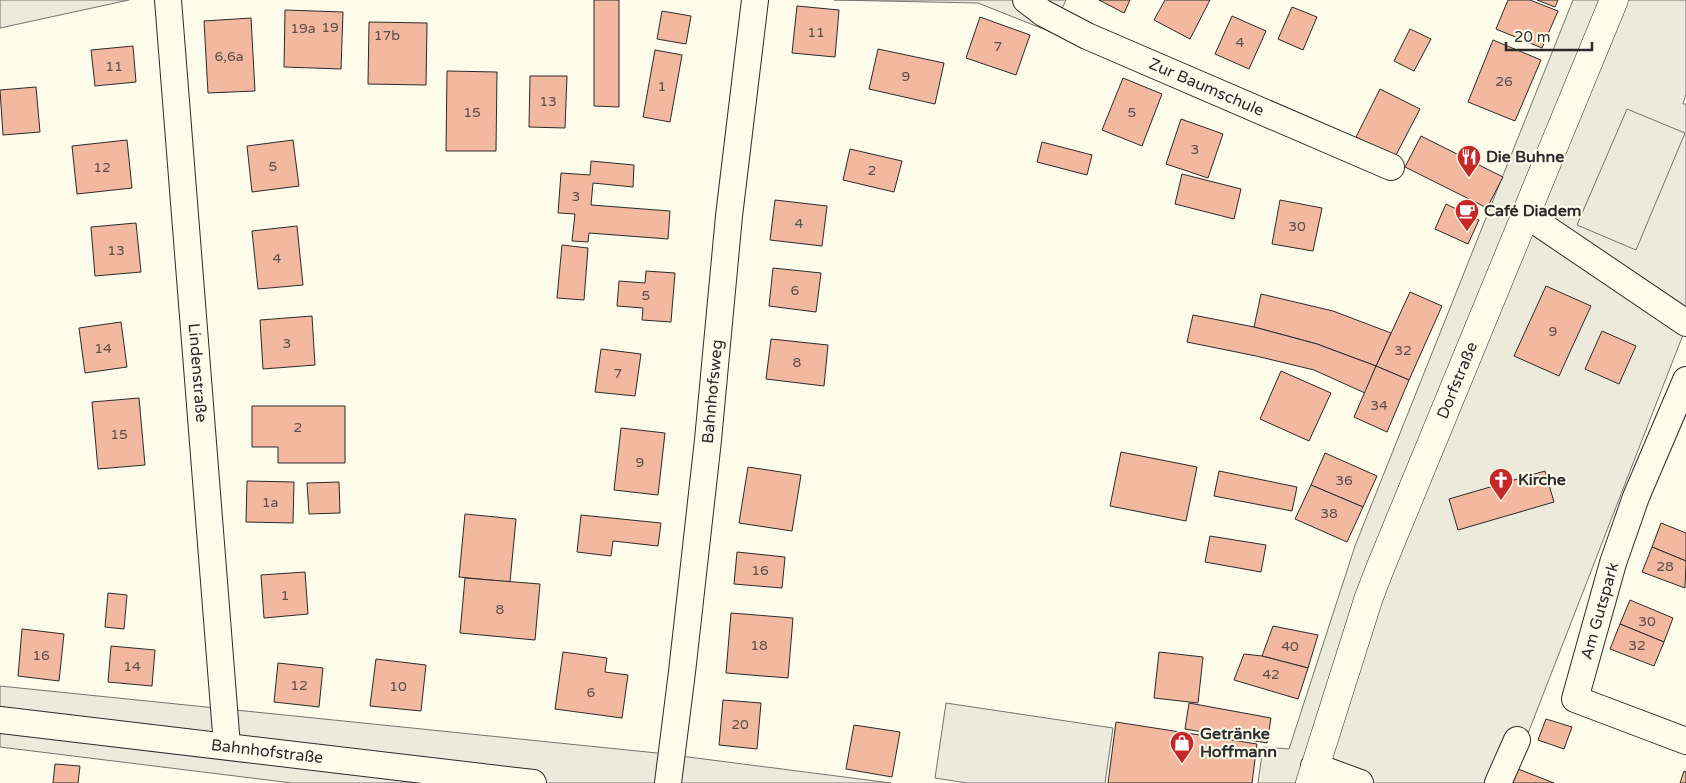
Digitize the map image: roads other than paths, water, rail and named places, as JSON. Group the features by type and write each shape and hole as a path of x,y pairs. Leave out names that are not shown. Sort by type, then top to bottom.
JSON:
{"main road":[{"name":"Dorfstraße","path":"1312,775 1375,581 1614,0"}],"street":[{"name":"Lindenstraße","path":"168,0 227,746"},
{"name":"Bahnhofsweg","path":"668,783 684,662 707,450 729,216 755,0"},
{"name":"Zur Baumschule","path":"1026,0 1043,13 1087,36 1391,167"},
{"path":"1525,214 1686,323"},
{"name":"Am Gutspark","path":"1686,380 1679,415 1636,497 1613,563 1575,698 1686,740"},
{"name":"Bahnhofstraße","path":"0,720 533,783"},
{"path":"1498,783 1517,740"},
{"name":"Dorfstraße","path":"1312,775 1360,783"}],"place":[{"name":"Die Buhne","path":"1469,178"},
{"name":"Café Diadem","path":"1467,232"},
{"name":"Kirche","path":"1501,501"},
{"name":"Getränke Hoffmann","path":"1182,764"}]}
